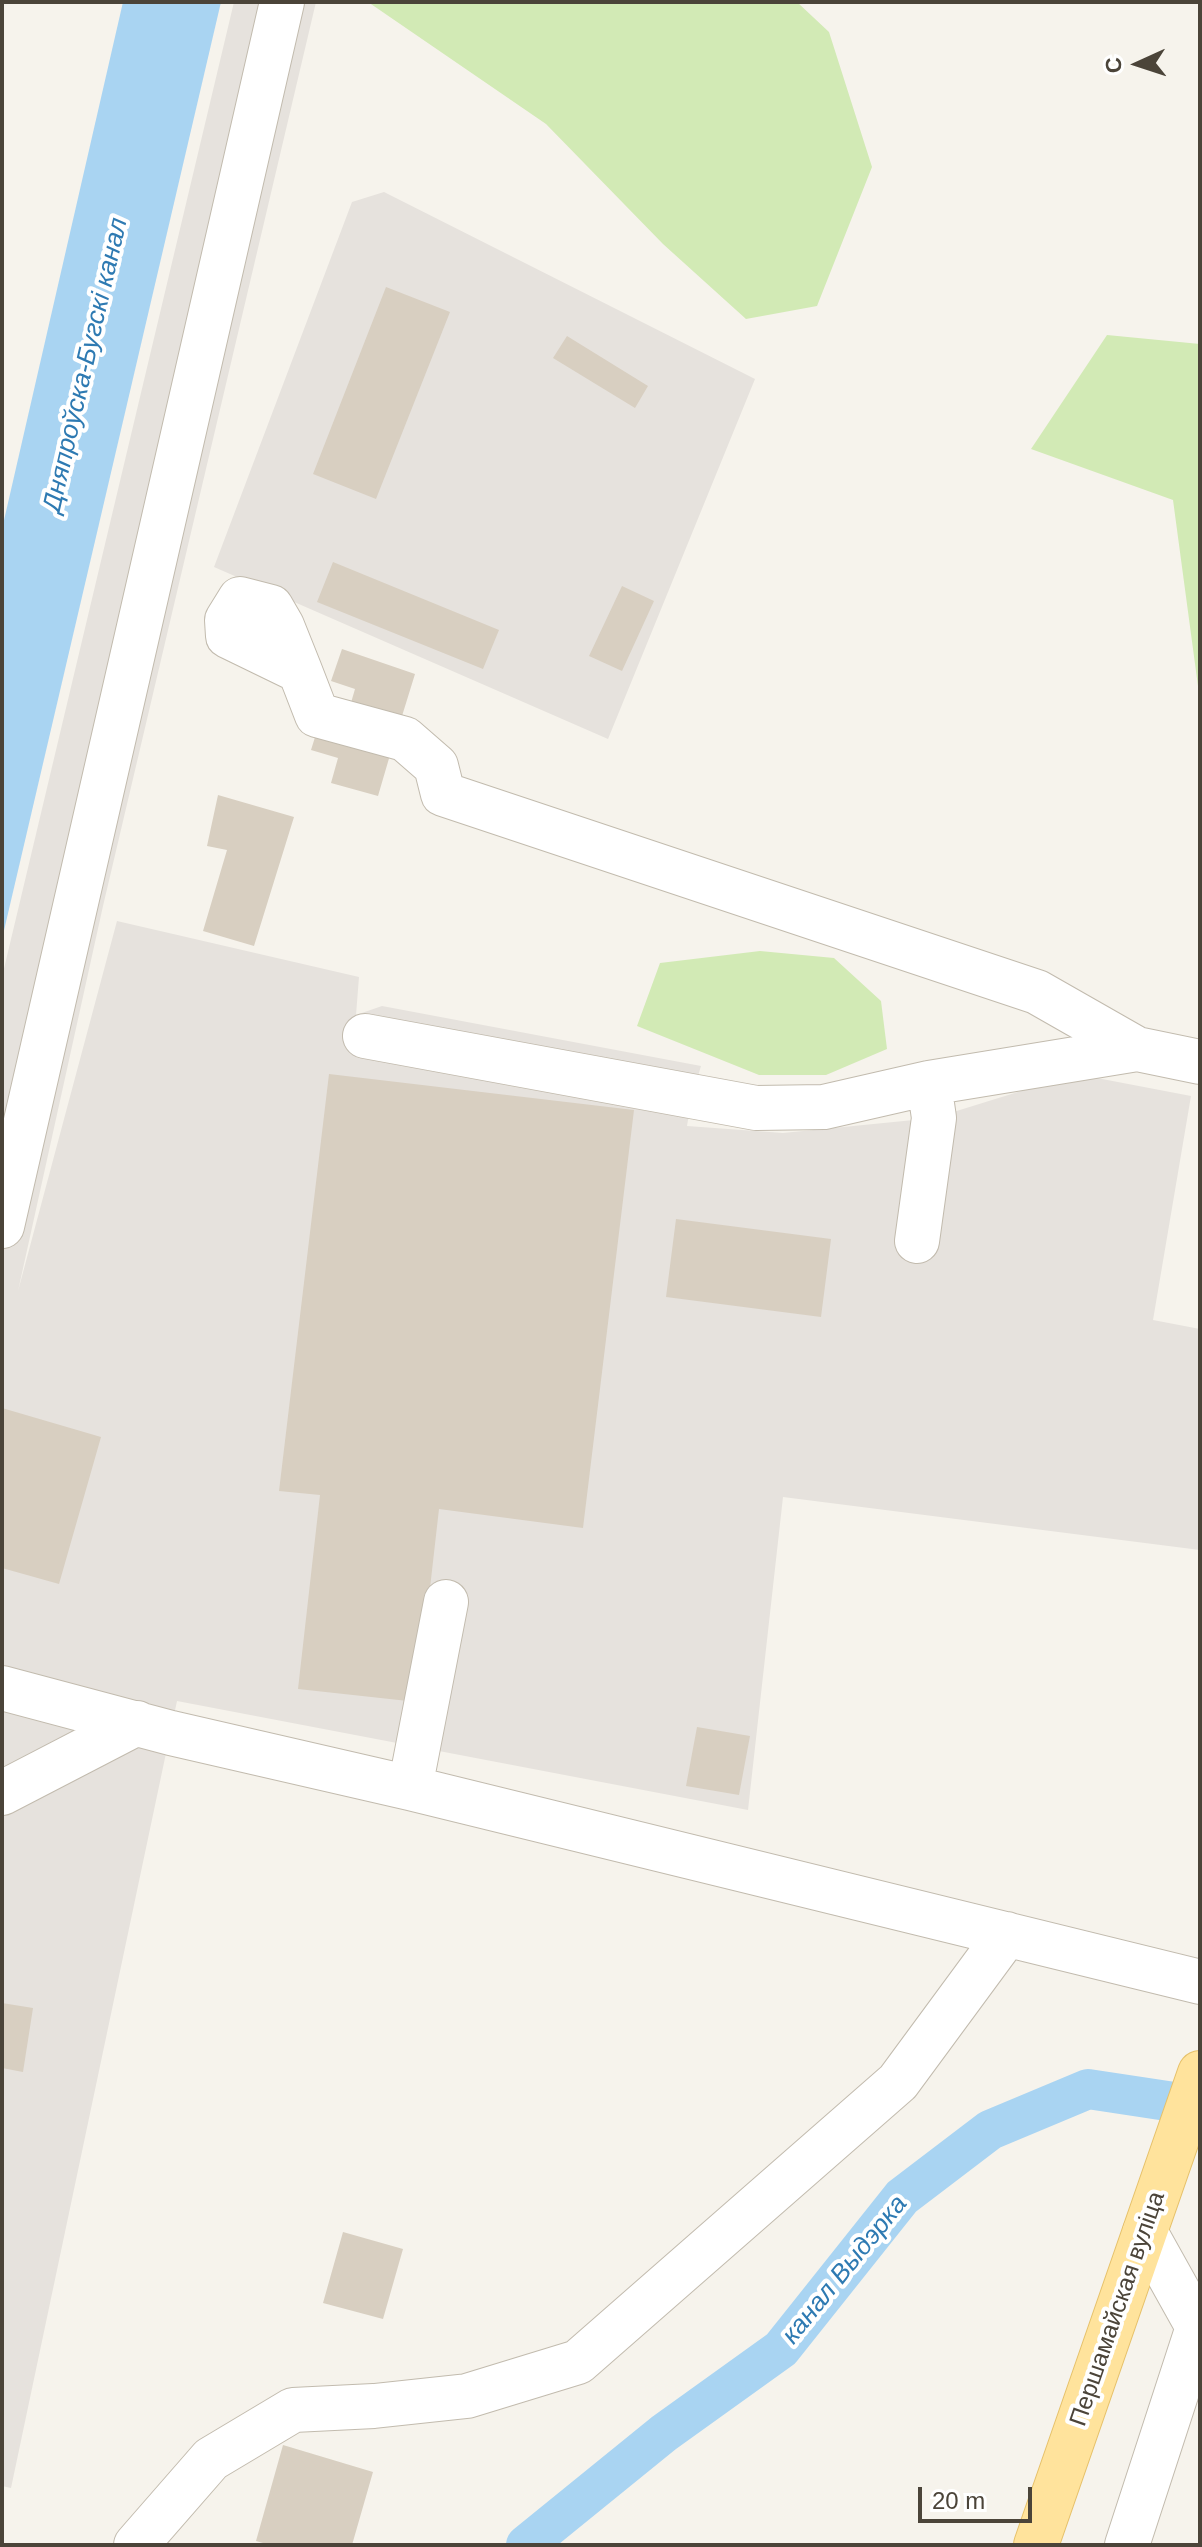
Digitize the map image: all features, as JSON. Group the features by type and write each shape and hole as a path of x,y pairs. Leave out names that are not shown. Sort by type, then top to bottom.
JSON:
{"main road":[{"name":"Першамайская вуліца","path":"1036,2545 1200,2073"}],"lane":[{"path":"2,1226 282,2"},
{"path":"300,671 317,715 405,739 436,766 443,794 1037,992 1137,1049 1200,1062"},
{"path":"365,1036 756,1108 824,1107 929,1083 1137,1049"},
{"path":"917,1241 934,1118 929,1083"},
{"path":"410,1788 446,1602"},
{"path":"2,1688 1200,1982"},
{"path":"2,1793 137,1723"},
{"path":"136,2545 211,2459 293,2410 374,2406 467,2396 578,2362 898,2082 1007,1934"},
{"path":"1127,2545 1199,2328 1145,2232"}],"shaded area":[{"path":"234,2 316,2 103,906 18,1291 117,921 359,977 356,1015 382,1006 701,1066 687,1126 783,1133 934,1118 1076,1074 1191,1096 1153,1320 1200,1329 1200,1550 783,1497 748,1810 177,1701 11,2488 2,2486 2,977"},
{"path":"384,192 755,379 608,739 214,567 352,202"}],"green space":[{"path":"368,2 797,2 829,32 872,167 817,306 746,319 663,244 546,124"},
{"path":"1107,335 1200,344 1200,701 1173,500 1031,449"},
{"path":"760,951 834,958 881,1001 887,1049 826,1075 759,1075 637,1026 660,963"}],"water":[{"name":"Дняпроўска-Бугскі канал","path":"123,2 221,2 2,939 2,529"}],"building":[{"path":"386,287 450,312 376,499 313,474"},
{"path":"567,336 648,386 635,408 553,358"},
{"path":"333,562 499,630 483,669 317,602"},
{"path":"622,586 654,601 622,671 589,656"},
{"path":"342,649 415,674 398,729 348,713 355,689 331,681"},
{"path":"316,734 390,755 378,796 331,783 338,758 311,750"},
{"path":"218,795 294,817 254,946 203,931 227,850 207,846"},
{"path":"329,1074 634,1110 583,1528 439,1509 417,1702 298,1689 320,1495 279,1491"},
{"path":"676,1219 831,1239 821,1317 666,1297"},
{"path":"2,1408 101,1437 59,1584 2,1568"},
{"path":"697,1727 750,1736 739,1795 686,1786"},
{"path":"2,2003 33,2008 23,2072 2,2068"},
{"path":"343,2232 403,2249 383,2319 323,2303"},
{"path":"283,2445 373,2472 352,2545 270,2545 256,2541"}],"waterway":[{"name":"канал Выдэрка","path":"526,2545 664,2433 781,2349 902,2197 990,2130 1088,2089 1200,2106"}]}
